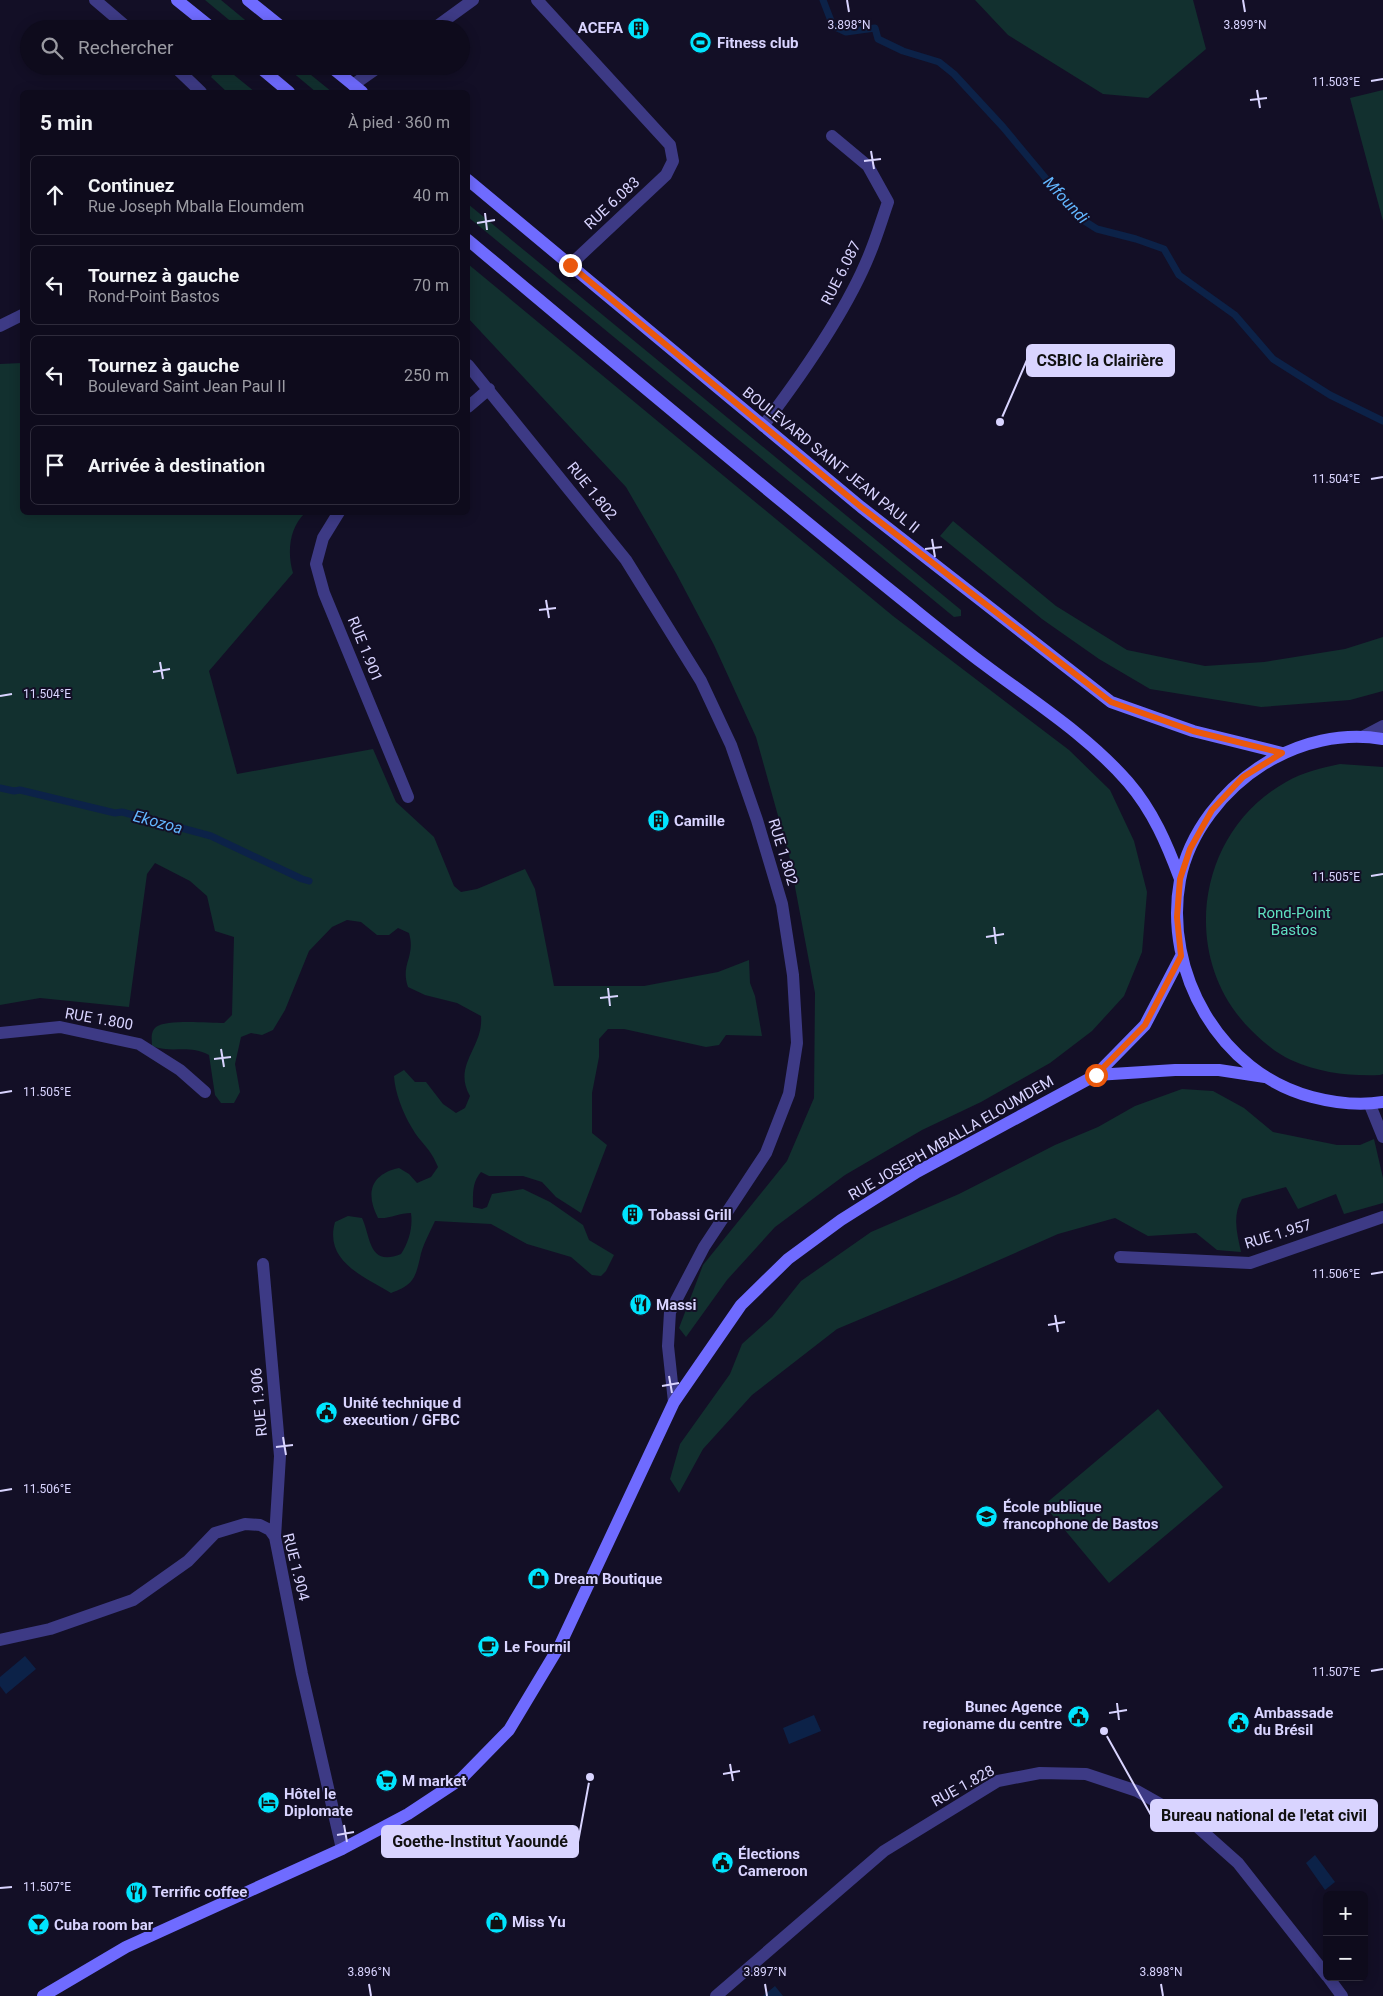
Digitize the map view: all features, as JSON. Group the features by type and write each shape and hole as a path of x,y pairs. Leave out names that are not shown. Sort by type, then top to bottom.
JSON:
{"main road":[{"path":"177,0 199,20"},
{"path":"248,0 273,20"},
{"path":"269,75 288,90"},
{"path":"341,75 357,89"},
{"name":"BOULEVARD SAINT JEAN PAUL II","path":"470,182 861,507 1111,702 1193,731 1282,753"},
{"path":"470,242 844,552 983,663 1068,726 1096,751 1127,782 1150,812 1165,838 1180,879"},
{"path":"1377,1103 1334,1102 1298,1093 1265,1077 1227,1045 1198,1004 1181,956 1177,917 1180,879 1190,849 1212,810 1243,777 1282,753 1322,740 1364,736 1383,739"},
{"name":"RUE JOSEPH MBALLA ELOUMDEM","path":"43,1996 126,1947 342,1848 408,1814 460,1779 509,1730 560,1645 674,1402 741,1305 788,1259 841,1220 917,1172 1096,1075 1145,1025 1181,956"},
{"path":"1096,1075 1175,1070 1219,1070 1265,1077"}],"street":[{"path":"95,0 118,20"},
{"path":"445,20 473,0"},
{"name":"RUE 6.083","path":"537,0 670,145 673,161 666,175 570,265"},
{"path":"183,75 199,90"},
{"path":"357,89 371,75"},
{"name":"RUE 6.087","path":"763,426 790,390 841,310 870,254 888,202 868,166 832,136"},
{"path":"0,326 20,316"},
{"name":"RUE 1.802","path":"470,367 626,560 701,681 731,746 757,820 782,904 793,975 797,1043 788,1094 766,1153 704,1247 670,1312 668,1346 674,1402"},
{"path":"470,405 489,389"},
{"name":"RUE 1.901","path":"337,515 323,538 316,564 324,593 408,797"},
{"path":"1364,736 1383,726"},
{"name":"RUE 1.800","path":"0,1034 60,1027 139,1044 180,1070 205,1092"},
{"path":"1377,1103 1383,1136"},
{"name":"RUE 1.957","path":"1120,1257 1250,1263 1383,1217"},
{"name":"RUE 1.906","path":"262,1264 280,1456 275,1537"},
{"name":"RUE 1.904","path":"0,1640 50,1629 132,1600 188,1561 215,1533 245,1524 260,1525 270,1530 275,1537 302,1674 342,1848"},
{"name":"RUE 1.828","path":"716,1996 884,1851 998,1781 1040,1773 1086,1774 1137,1791 1192,1822 1238,1863 1323,1971"},
{"name":"RUE 1.828","path":"1331,1981 1342,1996"}],"green space":[{"path":"205,0 221,0 245,20 229,20"},
{"path":"975,0 1193,0 1206,49 1148,98 1103,94 1008,35"},
{"path":"212,75 234,75 253,90 225,90 211,77"},
{"path":"296,75 311,75 330,90 314,90"},
{"path":"1383,90 1383,221 1350,98"},
{"path":"470,206 961,610 961,616 954,617 470,219"},
{"path":"470,266 893,616 1069,750 1110,790 1134,841 1147,892 1142,952 1124,996 1092,1031 1050,1063 981,1102 922,1130 845,1175 775,1227 727,1280 686,1337 679,1328 703,1265 787,1161 814,1098 815,993 789,855 756,737 714,645 676,573 626,487 470,320"},
{"path":"20,363 20,515 303,515 296,526 291,541 290,557 293,573 209,671 237,774 373,749 396,802 434,837 454,886 461,892 477,889 525,869 535,889 554,986 644,986 718,972 749,960 750,983 755,996 762,1036 726,1035 719,1045 706,1047 624,1029 608,1029 599,1039 599,1057 592,1093 592,1133 607,1145 581,1213 556,1197 542,1182 523,1176 489,1176 481,1172 476,1180 473,1207 482,1209 487,1207 492,1194 523,1189 550,1202 583,1225 589,1240 614,1255 606,1271 601,1276 592,1275 571,1257 527,1244 491,1224 435,1221 424,1244 412,1280 409,1284 391,1293 348,1266 335,1247 333,1236 335,1222 348,1216 362,1218 372,1248 382,1257 401,1254 410,1234 411,1213 378,1218 372,1200 373,1186 382,1175 399,1168 409,1174 417,1183 431,1177 438,1167 406,1116 398,1096 394,1076 404,1070 415,1082 426,1082 443,1104 456,1113 465,1108 470,1096 465,1085 466,1065 478,1037 481,1027 481,1016 457,1003 425,995 408,987 406,972 411,941 409,933 398,928 389,935 377,935 361,922 347,920 332,927 309,951 285,1010 273,1030 262,1035 251,1033 241,1037 235,1064 240,1092 234,1103 221,1103 215,1095 209,1055 194,1050 167,1049 152,1046 153,1031 161,1025 178,1022 224,1023 232,1015 234,937 215,931 207,896 190,881 155,863 147,874 129,1007 40,998 0,1005 0,364"},
{"path":"953,521 1056,606 1127,650 1205,666 1264,662 1345,649 1383,637 1383,691 1350,700 1261,707 1150,689 1099,659 1042,619 940,536"},
{"name":"Rond-Point Bastos","path":"1340,764 1383,767 1383,1074 1380,1075 1357,1075 1323,1071 1285,1057 1265,1043 1252,1031 1229,1002 1213,969 1207,934 1207,898 1216,864 1232,832 1256,804 1286,782 1306,773"},
{"path":"1182,1089 1213,1091 1244,1108 1273,1132 1337,1145 1360,1145 1374,1139 1383,1178 1383,1203 1344,1214 1336,1194 1298,1209 1286,1187 1242,1199 1236,1218 1241,1252 1217,1250 1196,1233 1148,1236 1115,1218 1058,1234 837,1329 752,1395 703,1449 679,1493 670,1479 680,1444 730,1374 742,1344 772,1317 801,1281 871,1232 959,1194 1055,1145 1098,1127 1135,1106"},
{"path":"1158,1409 1223,1487 1109,1583 1044,1505"}],"water":[{"path":"25,1656 36,1669 6,1694 0,1686 0,1677"},
{"path":"814,1715 821,1731 789,1744 783,1728"},
{"path":"1315,1855 1335,1882 1325,1890 1306,1863"},
{"path":"775,1986 783,1996 763,1996"}],"waterway":[{"name":"Mfoundi","path":"823,0 833,26 846,32 875,28 878,39 903,51 939,62 954,74 1003,127 1078,217 1097,229 1136,239 1164,249 1179,275 1235,315 1273,359 1330,395 1383,421"},
{"name":"Ekozoa","path":"0,788 14,791 20,790 115,813 122,812 211,836 309,881"}],"place":[{"name":"ACEFA","path":"639,28"},
{"name":"Fitness club","path":"701,43"},
{"name":"CSBIC la Clairière","path":"1000,422"},
{"name":"Camille","path":"658,821"},
{"name":"Tobassi Grill","path":"632,1215"},
{"name":"Massi","path":"640,1305"},
{"name":"Unité technique d execution / GFBC","path":"327,1412"},
{"name":"École publique francophone de Bastos","path":"987,1516"},
{"name":"Dream Boutique","path":"538,1579"},
{"name":"Le Fournil","path":"488,1647"},
{"name":"Bunec Agence regioname du centre","path":"1078,1716"},
{"name":"Ambassade du Brésil","path":"1238,1722"},
{"name":"Bureau national de l'etat civil","path":"1104,1731"},
{"name":"Goethe-Institut Yaoundé","path":"590,1777"},
{"name":"M market","path":"386,1781"},
{"name":"Hôtel le Diplomate","path":"268,1803"},
{"name":"Élections Cameroon","path":"722,1863"},
{"name":"Terrific coffee","path":"136,1892"},
{"name":"Miss Yu","path":"496,1922"},
{"name":"Cuba room bar","path":"38,1925"}],"route":[{"path":"570,265 861,507 1111,702 1193,731 1282,753 1243,777 1212,810 1190,849 1180,879 1177,917 1181,956 1145,1025 1096,1075"}]}
